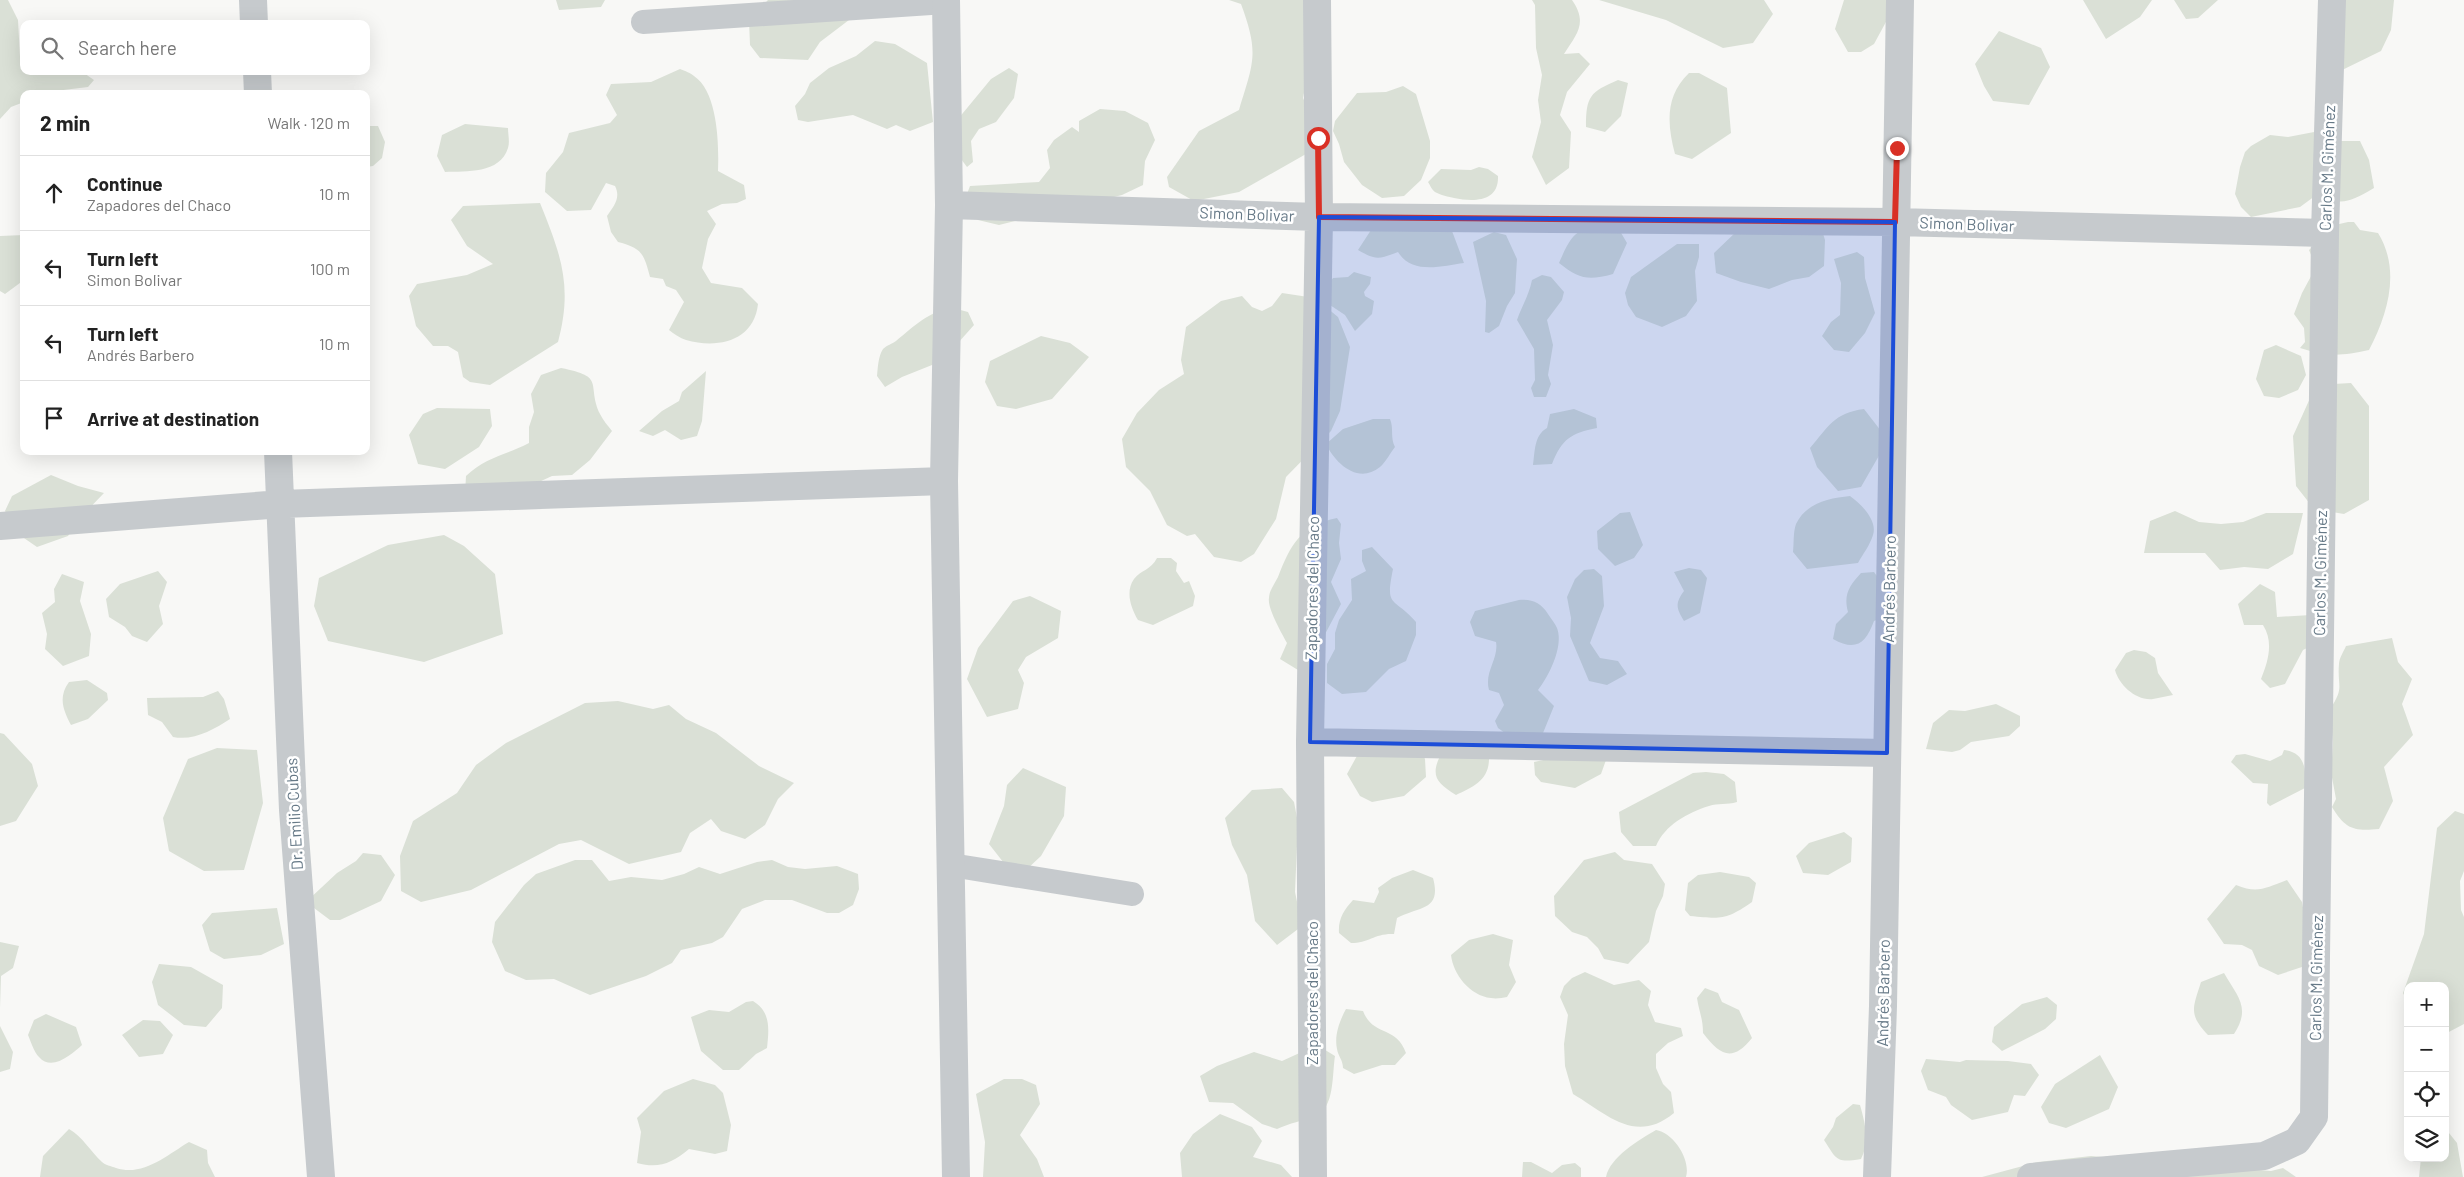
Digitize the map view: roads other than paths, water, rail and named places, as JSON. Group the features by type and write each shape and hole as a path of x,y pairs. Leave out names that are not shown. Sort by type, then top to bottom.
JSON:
{"street":[{"path":"253,0 254,20"},
{"name":"Zapadores del Chaco","path":"1313,1177 1310,742 1319,217 1316,0"},
{"name":"Andrés Barbero","path":"1877,1177 1884,996 1900,0"},
{"name":"Carlos M. Giménez","path":"2031,1177 2264,1156 2297,1141 2314,1117 2325,234 2332,0"},
{"path":"946,1 949,205 944,481 956,1177"},
{"path":"257,75 258,90"},
{"name":"Simon Bolivar","path":"949,205 1319,217 1895,222 2325,234"},
{"name":"Dr. Emilio Cubas","path":"278,455 293,810 321,1177"},
{"path":"0,526 281,504 944,481"},
{"path":"1310,742 1887,753"}],"lane":[{"path":"643,22 946,1"},
{"path":"951,865 1132,894"}]}
